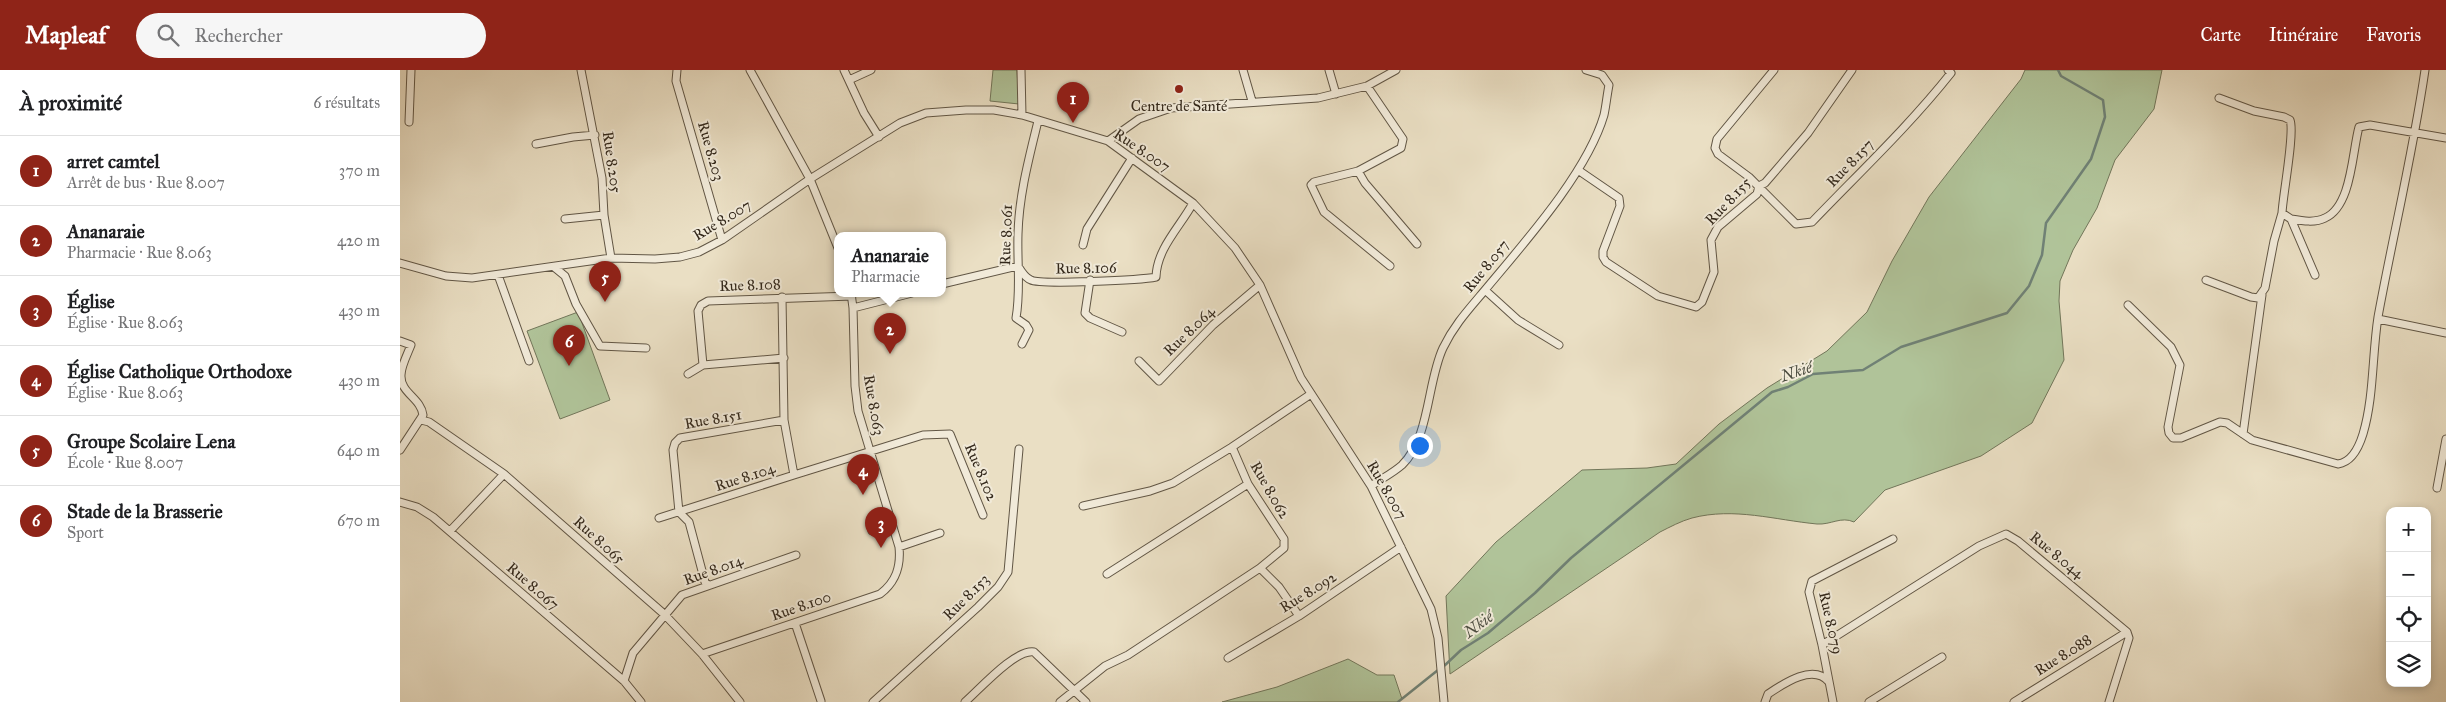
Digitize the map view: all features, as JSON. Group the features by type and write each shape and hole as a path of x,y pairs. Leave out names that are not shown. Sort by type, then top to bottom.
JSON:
{"street":[{"path":"409,122 411,70"},
{"name":"Rue 8.205","path":"581,70 602,178 604,215 610,258"},
{"name":"Rue 8.203","path":"677,70 676,82 722,240"},
{"path":"750,70 810,179 834,238"},
{"path":"844,70 864,113 879,137"},
{"path":"849,80 871,70"},
{"path":"1021,70 1022,115"},
{"path":"1243,70 1252,101"},
{"path":"1330,70 1336,94"},
{"path":"1108,141 1139,119 1154,112 1171,108 1252,101 1318,98 1367,86 1396,70"},
{"name":"Rue 8.057","path":"1371,486 1402,464 1415,444 1424,420 1443,349 1459,319 1485,290 1578,170 1604,116 1609,85 1602,75 1586,70"},
{"path":"1759,186 1718,154 1714,148 1717,139 1774,70"},
{"name":"Rue 8.155","path":"1578,170 1619,198 1620,206 1603,250 1603,257 1606,262 1658,296 1696,307 1702,302 1714,272 1711,240 1718,227 1757,194 1759,186 1765,183 1808,133 1852,70"},
{"path":"2128,305 2171,347 2180,365 2168,427 2169,433 2173,438 2181,438 2220,422 2227,423 2252,440 2338,464 2344,463 2353,456 2363,435 2370,395 2378,319 2416,132 2425,70"},
{"name":"Rue 8.157","path":"1759,186 1796,224 1812,222 1950,71"},
{"path":"1367,86 1403,139 1401,148 1358,171 1314,182 1311,185 1324,212 1390,266"},
{"path":"2219,98 2254,111 2284,116 2290,120 2293,131 2283,190 2282,213 2262,295 2243,434"},
{"name":"Rue 8.007","path":"400,263 446,276 472,278 610,258 655,259 680,257 699,252 722,240 810,179 900,123 926,113 994,110 1022,115 1108,141 1193,203 1234,248 1260,285 1301,378 1371,486 1431,609 1440,655 1440,676 1444,702"},
{"name":"Rue 8.061","path":"1022,344 1029,330 1026,325 1016,318 1019,289 1020,200 1038,121"},
{"path":"2291,220 2311,221 2326,218 2337,210 2344,198 2359,127 2370,124 2446,138"},
{"path":"536,144 595,135"},
{"path":"1084,245 1087,229 1132,158"},
{"path":"1358,171 1417,244"},
{"name":"Rue 8.106","path":"1018,266 1031,280 1042,283 1090,280 1120,281 1156,276 1158,261 1164,246 1193,203"},
{"path":"2282,213 2291,220 2315,275"},
{"path":"565,219 604,215"},
{"path":"946,283 1018,266"},
{"path":"554,267 565,276 576,304 600,346 646,348"},
{"path":"498,275 529,361"},
{"path":"1090,280 1085,313 1090,318 1122,332"},
{"path":"2206,280 2251,297 2258,298 2262,295"},
{"name":"Rue 8.064","path":"1139,361 1159,380 1213,325 1260,285"},
{"path":"1485,290 1518,320 1560,346"},
{"name":"Rue 8.108","path":"704,365 698,311 701,305 708,300 834,295"},
{"path":"782,297 784,420"},
{"name":"Rue 8.063","path":"851,297 855,386 858,411 899,547 898,570"},
{"path":"853,308 896,297"},
{"path":"2378,319 2446,333"},
{"path":"400,340 411,345 400,376 401,385 421,407 423,415 400,450"},
{"path":"688,374 704,365 784,358"},
{"path":"1083,506 1150,491 1173,483 1232,447 1311,394"},
{"name":"Rue 8.065","path":"421,420 429,422 504,474 664,614 702,654 740,702"},
{"name":"Rue 8.104","path":"658,518 794,475 784,420"},
{"name":"Rue 8.151","path":"708,585 705,582 689,522 679,512 672,450 675,443 680,438 784,420"},
{"name":"Rue 8.102","path":"869,451 923,435 950,434 983,515"},
{"path":"2437,488 2446,439"},
{"name":"Rue 8.062","path":"1232,447 1248,484 1284,539 1284,548 1260,568"},
{"name":"Rue 8.153","path":"873,702 978,607 998,587 1008,572 1019,449"},
{"path":"794,475 869,451"},
{"path":"450,531 504,474"},
{"path":"1107,574 1248,484"},
{"name":"Rue 8.067","path":"400,502 417,507 450,531 624,681 641,702"},
{"path":"872,531 892,524"},
{"path":"899,547 940,533"},
{"name":"Rue 8.044","path":"1822,645 1978,546 2006,534 2018,541 2127,632"},
{"name":"Rue 8.079","path":"1833,702 1822,645 1810,600 1809,585 1812,581 1893,539"},
{"name":"Rue 8.092","path":"1228,658 1299,616 1401,547"},
{"name":"Rue 8.014","path":"624,681 633,653 664,614 682,596 708,585 796,555"},
{"path":"1060,702 1105,666 1128,656 1260,568 1279,587 1299,616"},
{"name":"Rue 8.100","path":"702,654 880,594 890,586 898,570"},
{"path":"795,623 821,701"},
{"path":"2109,702 2129,638 2127,632"},
{"name":"Rue 8.088","path":"2014,702 2127,632"},
{"path":"965,702 1001,669 1024,652 1029,651 1034,652 1086,702"},
{"path":"1869,702 1942,657"},
{"path":"1765,702 1768,694 1802,676 1825,678 1830,684"}],"green space":[{"path":"993,70 1017,70 1019,104 990,101"},
{"path":"2025,70 2162,70 2154,109 2115,160 2097,208 2073,250 2060,281 2059,301 2064,360 2032,423 1981,456 1885,490 1854,522 1840,520 1817,524 1755,515 1723,514 1708,515 1680,522 1660,532 1450,674 1446,596 1496,542 1582,470 1647,468 1676,464 1719,424 1767,388 1827,351 1867,312 1892,261 1929,197 2021,79"},
{"path":"578,312 610,400 560,419 527,331"},
{"path":"1348,659 1377,675 1394,675 1402,699 1399,702 1222,702 1277,687"}],"waterway":[{"name":"Nkié","path":"1443,667 1461,650 1488,633 1535,593 1571,558 1772,392 1788,387 1813,374 1863,370 1901,347 2007,313 2029,286 2042,255 2046,223 2091,159 2105,117 2103,100 2061,76 2058,70"},
{"name":"Nkié","path":"1398,702 1438,670"}],"place":[{"name":"Centre de Santé","path":"1179,89"},
{"name":"arret camtel","path":"1073,123"},
{"name":"Groupe Scolaire Lena","path":"605,302"},
{"name":"Ananaraie","path":"890,354"},
{"name":"Stade de la Brasserie","path":"569,366"},
{"name":"Église Catholique Orthodoxe","path":"863,495"},
{"name":"Église","path":"881,548"}]}
